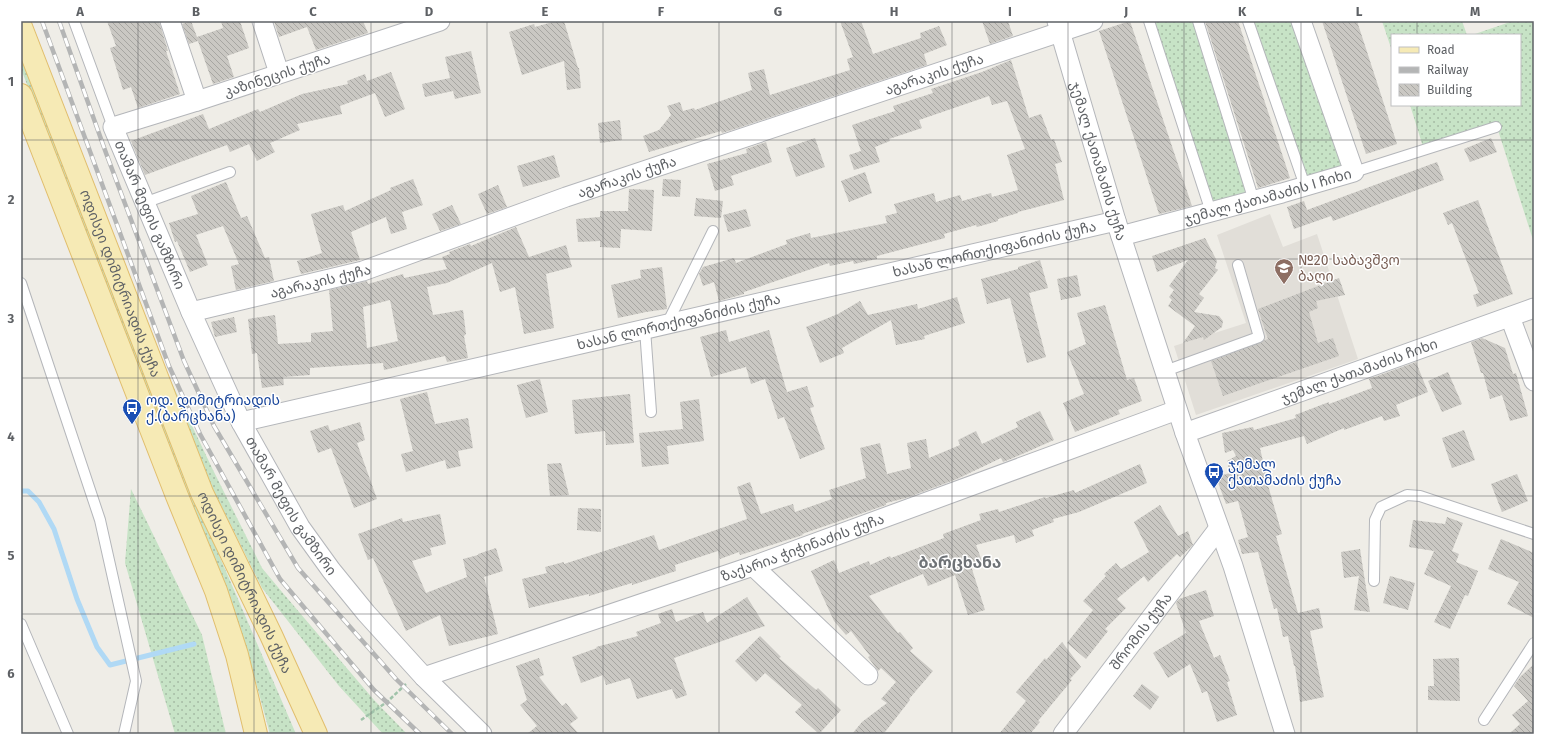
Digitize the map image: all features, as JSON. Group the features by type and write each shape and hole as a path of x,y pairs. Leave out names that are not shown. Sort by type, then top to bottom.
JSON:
{"main road":[{"name":"ოდისეი დიმიტრიადის ქუჩა","path":"21,27 202,493 271,635 316,734"},
{"name":"ოდისეი დიმიტრიადის ქუჩა","path":"21,95 177,496 216,591 237,655 256,734"}],"street":[{"path":"170,21 197,101"},
{"path":"262,21 279,74"},
{"name":"კაზინეცის ქუჩა","path":"113,127 440,21"},
{"path":"1059,26 1094,21"},
{"name":"ჯემალ ქათამაძის I ჩიხი","path":"1119,228 1211,212 1354,172 1302,21"},
{"name":"ჯემალ ქათამაძის ქუჩა","path":"1059,26 1119,228 1177,410 1233,566 1284,734"},
{"name":"აგარაკის ქუჩა","path":"191,312 363,271 566,197 1059,26"},
{"name":"თამარ მეფის გამზირი","path":"113,127 191,312 241,422 300,527 331,570 366,613 420,673 482,734"},
{"name":"ხასან ლორთქიფანიძის ქუჩა","path":"241,422 667,324 1119,228"},
{"name":"ჯემალ ქათამაძის ჩიხი","path":"1185,433 1534,308"},
{"path":"1510,317 1534,381"},
{"name":"ზაქარია ჭიჭინაძის ქუჩა","path":"420,673 753,566 1177,410"},
{"name":"შრომის ქუჩა","path":"1063,734 1219,528"},
{"path":"753,566 868,675"}],"lane":[{"path":"74,21 113,127"},
{"path":"1149,21 1211,212"},
{"path":"1198,21 1254,201"},
{"path":"1248,21 1305,186"},
{"path":"1354,172 1496,127"},
{"path":"144,203 230,172"},
{"path":"667,324 713,231"},
{"path":"1165,371 1259,337 1238,265"},
{"path":"21,283 100,520 136,681 124,734"},
{"path":"645,329 651,412"},
{"path":"1374,581 1375,520 1381,508 1407,495 1420,496 1534,534"},
{"path":"21,624 68,734"},
{"path":"1484,720 1534,643"}],"path":[{"path":"361,720 387,702 420,673"}],"shaded area":[{"name":"№20 საბავშვო ბაღი","path":"1270,214 1283,247 1317,234 1358,359 1196,415 1174,346 1246,323 1217,235"}],"green space":[{"path":"25,21 31,21 157,352 213,470 262,568 374,700 407,734 383,734 339,686 262,588 200,463"},
{"path":"1149,21 1198,21 1254,201 1211,212"},
{"path":"1248,21 1301,21 1354,172 1304,185"},
{"path":"1382,21 1462,21 1467,34 1391,34 1391,48"},
{"path":"1513,21 1534,21 1534,243 1497,127 1424,150 1410,106 1521,106 1521,34 1475,34"},
{"path":"21,53 197,504 296,734 270,734 246,646 21,69"},
{"path":"131,489 202,635 226,734 175,734 125,563"}],"building":[{"path":"107,21 159,21 168,51 166,51 180,94 138,108 131,87 123,90 110,48 116,46"},
{"path":"191,21 197,37 223,28 221,21 240,21 249,48 227,56 234,77 213,84 198,41 189,44 182,24"},
{"path":"274,21 363,21 368,33 316,50 307,27 279,37"},
{"path":"556,21 564,21 579,68 581,88 567,90 564,61 522,75 509,32 534,24 535,27"},
{"path":"840,21 861,21 873,54 921,38 920,33 939,26 947,45 924,54 927,65 738,128 722,133 721,131 649,152 643,136 659,130 671,115 667,106 680,102 683,111 694,108 695,110 752,90 748,73 764,69 770,95 850,70 847,59 853,57"},
{"path":"982,21 1008,21 1013,36 990,44"},
{"path":"1130,21 1192,206 1159,214 1099,31"},
{"path":"1205,21 1238,21 1290,178 1258,188"},
{"path":"1322,21 1357,21 1397,144 1366,154"},
{"path":"471,51 481,93 455,99 453,91 425,97 422,84 450,78 445,57"},
{"path":"1011,60 1029,118 1041,114 1051,140 1054,139 1062,162 1055,164 1064,200 1018,212 998,219 998,221 977,227 976,225 944,234 945,238 877,256 877,259 854,264 853,261 830,266 829,263 744,292 744,294 719,301 714,282 703,286 699,274 703,267 734,258 736,263 787,244 786,240 810,233 811,238 887,223 885,216 897,213 894,204 934,193 936,202 960,195 962,201 991,193 992,197 1018,190 1007,155 1025,149 1007,101 992,105 989,96 919,120 922,128 889,139 890,141 875,147 880,162 854,170 849,155 861,151 852,125 895,111 893,106 933,93 931,89 982,72"},
{"path":"391,72 405,109 385,117 375,93 340,106 342,114 297,124 300,130 270,143 275,152 257,161 249,144 230,152 227,145 145,175 131,141 203,114 209,129 258,109 260,112 302,94 348,84 347,81 365,74 367,81"},
{"path":"620,120 622,140 600,143 598,123"},
{"path":"815,138 825,167 796,177 786,148"},
{"path":"1491,138 1497,152 1470,162 1464,149"},
{"path":"766,142 772,162 731,176 734,185 715,191 707,164 747,153 746,149"},
{"path":"554,155 560,177 523,187 517,166"},
{"path":"1437,162 1444,180 1333,221 1331,216 1294,229 1287,207 1304,201 1307,210"},
{"path":"865,172 872,193 849,202 841,181"},
{"path":"413,179 423,205 402,212 407,229 391,234 386,217 351,232 360,260 301,274 297,261 322,253 311,214 343,205 345,211 391,190 390,188"},
{"path":"663,179 681,180 680,197 662,196"},
{"path":"226,182 241,218 247,216 265,258 269,257 274,281 236,290 231,266 239,264 223,226 196,235 208,265 190,272 177,241 175,242 169,223 198,214 191,196"},
{"path":"498,185 507,207 487,214 478,194"},
{"path":"629,189 654,190 652,231 621,229 620,248 600,247 600,241 578,242 576,219 600,217 600,211 628,211"},
{"path":"696,198 723,201 721,218 694,216"},
{"path":"1478,200 1513,294 1477,307 1473,295 1479,293 1452,223 1448,225 1443,213"},
{"path":"452,205 461,224 440,231 432,214"},
{"path":"746,209 751,226 728,232 723,215"},
{"path":"516,227 529,257 566,245 572,267 546,274 554,328 524,334 515,287 500,292 492,263 447,283 427,287 433,315 463,310 466,334 464,336 468,358 447,362 445,356 384,370 383,363 310,368 310,375 283,377 284,385 262,388 257,353 252,354 248,319 275,315 278,344 311,342 311,333 333,331 329,290 367,281 368,284 403,274 404,278 447,269 442,257 450,254 449,252 470,244 471,246","holes":["390,300 398,341 367,348 363,307"]},
{"path":"1205,238 1217,261 1215,268 1218,270 1199,294 1204,298 1194,312 1219,316 1223,321 1222,327 1204,340 1203,337 1183,343 1195,326 1168,306 1172,300 1169,297 1174,290 1169,286 1188,260 1157,272 1152,256"},
{"path":"1040,260 1048,288 1029,293 1046,357 1027,363 1010,298 987,304 981,279 1018,269 1018,267"},
{"path":"662,267 667,309 618,318 611,285 641,278 640,270"},
{"path":"1077,275 1081,296 1061,300 1057,279"},
{"path":"1339,278 1345,295 1316,301 1318,308 1309,312 1318,343 1333,338 1339,356 1223,396 1211,361 1268,339 1258,309"},
{"path":"957,297 965,323 924,336 925,339 896,345 891,320 842,348 844,353 820,363 806,327 838,314 860,301 868,315 917,304 918,309"},
{"path":"1105,305 1127,380 1134,378 1142,401 1118,410 1120,414 1075,432 1063,403 1084,394 1067,352 1086,344 1077,313"},
{"path":"234,317 237,332 215,337 211,322"},
{"path":"726,330 729,342 769,330 787,392 807,386 814,407 810,408 825,449 800,459 784,417 778,419 765,379 751,384 746,367 711,377 700,337"},
{"path":"1482,338 1505,348 1513,374 1516,373 1528,416 1510,421 1502,395 1490,399 1483,373 1481,373 1471,342"},
{"path":"1416,362 1428,392 1396,405 1400,416 1384,421 1382,416 1344,430 1344,428 1307,444 1304,436 1260,448 1265,475 1282,534 1276,536 1298,613 1319,608 1323,628 1310,631 1324,697 1300,702 1295,666 1288,636 1283,637 1277,608 1274,609 1258,552 1242,554 1238,540 1248,537 1238,501 1226,504 1216,477 1230,473 1227,461 1236,456 1233,450 1225,453 1222,433 1253,427 1254,430 1296,418 1295,415 1372,388 1369,379"},
{"path":"1448,372 1462,404 1442,412 1428,381"},
{"path":"540,379 548,412 526,418 517,385"},
{"path":"427,392 435,424 468,418 473,448 458,451 461,466 447,469 445,460 406,472 401,454 413,451 400,399"},
{"path":"630,394 634,443 606,445 605,431 575,434 572,400"},
{"path":"699,399 704,441 667,446 669,464 642,467 639,433 683,429 680,402"},
{"path":"1040,411 1054,440 1003,462 1001,458 957,479 906,498 886,503 886,505 802,534 803,535 740,555 739,552 720,559 718,551 675,565 676,571 632,585 632,583 589,596 589,594 529,608 522,579 547,573 545,567 564,562 564,564 654,535 659,550 747,519 737,487 750,482 761,514 793,504 795,512 832,499 829,490 866,478 860,448 880,443 887,474 911,468 907,443 926,439 929,458 960,445 958,440 976,431 982,444 1018,427 1016,422"},
{"path":"360,422 365,440 357,443 377,499 354,508 331,448 318,453 310,431 328,425 330,431"},
{"path":"1464,430 1475,460 1452,468 1442,438"},
{"path":"561,463 569,495 550,496 547,464"},
{"path":"1140,464 1147,483 1079,512 1053,519 1054,522 1032,530 1034,536 1016,543 1014,535 976,545 982,561 971,566 985,610 968,615 955,575 928,586 923,574 869,596 898,633 900,632 913,648 910,651 933,671 909,699 910,700 885,732 882,734 852,734 862,722 887,703 881,699 896,682 881,668 878,671 868,657 870,656 851,631 846,635 834,621 811,571 834,560 839,573 869,561 870,565 890,556 891,558 944,538 943,534 981,520 979,514 998,509 999,512 1045,497 1046,498 1074,490 1075,493"},
{"path":"1517,474 1528,501 1502,512 1491,484"},
{"path":"1160,505 1178,536 1188,531 1193,545 1180,557 1177,554 1148,582 1144,576 1117,599 1126,608 1105,629 1108,631 1086,659 1067,643 1093,610 1083,601 1106,576 1104,574 1116,563 1121,569 1149,552 1134,522"},
{"path":"578,508 601,509 601,532 577,530"},
{"path":"440,514 446,544 430,548 432,555 412,561 426,593 467,577 463,559 496,548 503,571 484,577 498,634 449,646 440,615 406,631 373,558 368,560 358,534 402,518 403,522"},
{"path":"1447,517 1463,523 1452,551 1459,554 1456,562 1478,571 1468,596 1465,595 1450,629 1434,622 1451,586 1424,574 1434,551 1409,547 1413,520 1445,524"},
{"path":"1501,539 1534,553 1534,618 1507,604 1519,582 1488,569"},
{"path":"1360,549 1370,612 1354,610 1359,576 1344,578 1341,552"},
{"path":"1390,576 1415,583 1408,610 1383,603"},
{"path":"1206,590 1214,616 1199,621 1214,658 1220,655 1230,681 1227,682 1237,715 1217,722 1207,691 1202,693 1190,664 1168,678 1153,653 1186,633 1176,603 1179,599"},
{"path":"747,597 765,626 674,658 687,695 676,699 672,689 637,699 630,678 606,685 603,675 581,683 572,657 597,648 596,647 638,636 636,632 661,623 658,614 672,609 676,622 703,612 707,623"},
{"path":"760,636 781,657 779,658 816,690 818,688 841,710 819,734 795,712 802,705 765,673 756,682 735,661"},
{"path":"1062,642 1081,667 1038,721 1040,722 1030,734 999,734 1026,701 1016,692 1045,658 1046,660"},
{"path":"539,658 544,675 539,677 562,706 566,703 578,718 570,724 579,734 527,734 537,726 520,705 527,700 516,666"},
{"path":"1459,658 1460,701 1428,700 1428,686 1434,686 1433,659"},
{"path":"1534,664 1534,734 1509,734 1520,724 1512,715 1528,701 1514,686 1520,677"},
{"path":"1142,684 1159,697 1150,710 1133,696"}],"waterway":[{"path":"21,491 28,491 39,502 54,529 77,599 97,647 110,665 194,644"}],"railway":[{"path":"42,21 169,366 200,434 280,579 374,690 420,734"},
{"path":"59,21 106,153 184,361 214,426 298,568 396,679 452,734"}],"place":[{"name":"№20 საბავშვო ბაღი","path":"1284,285"},
{"name":"ოდ. დიმიტრიადის ქ.(ბარცხანა)","path":"132,425"},
{"name":"ჯემალ ქათამაძის ქუჩა","path":"1214,489"}],"district":[{"name":"ბარცხანა","path":"960,562"}]}
